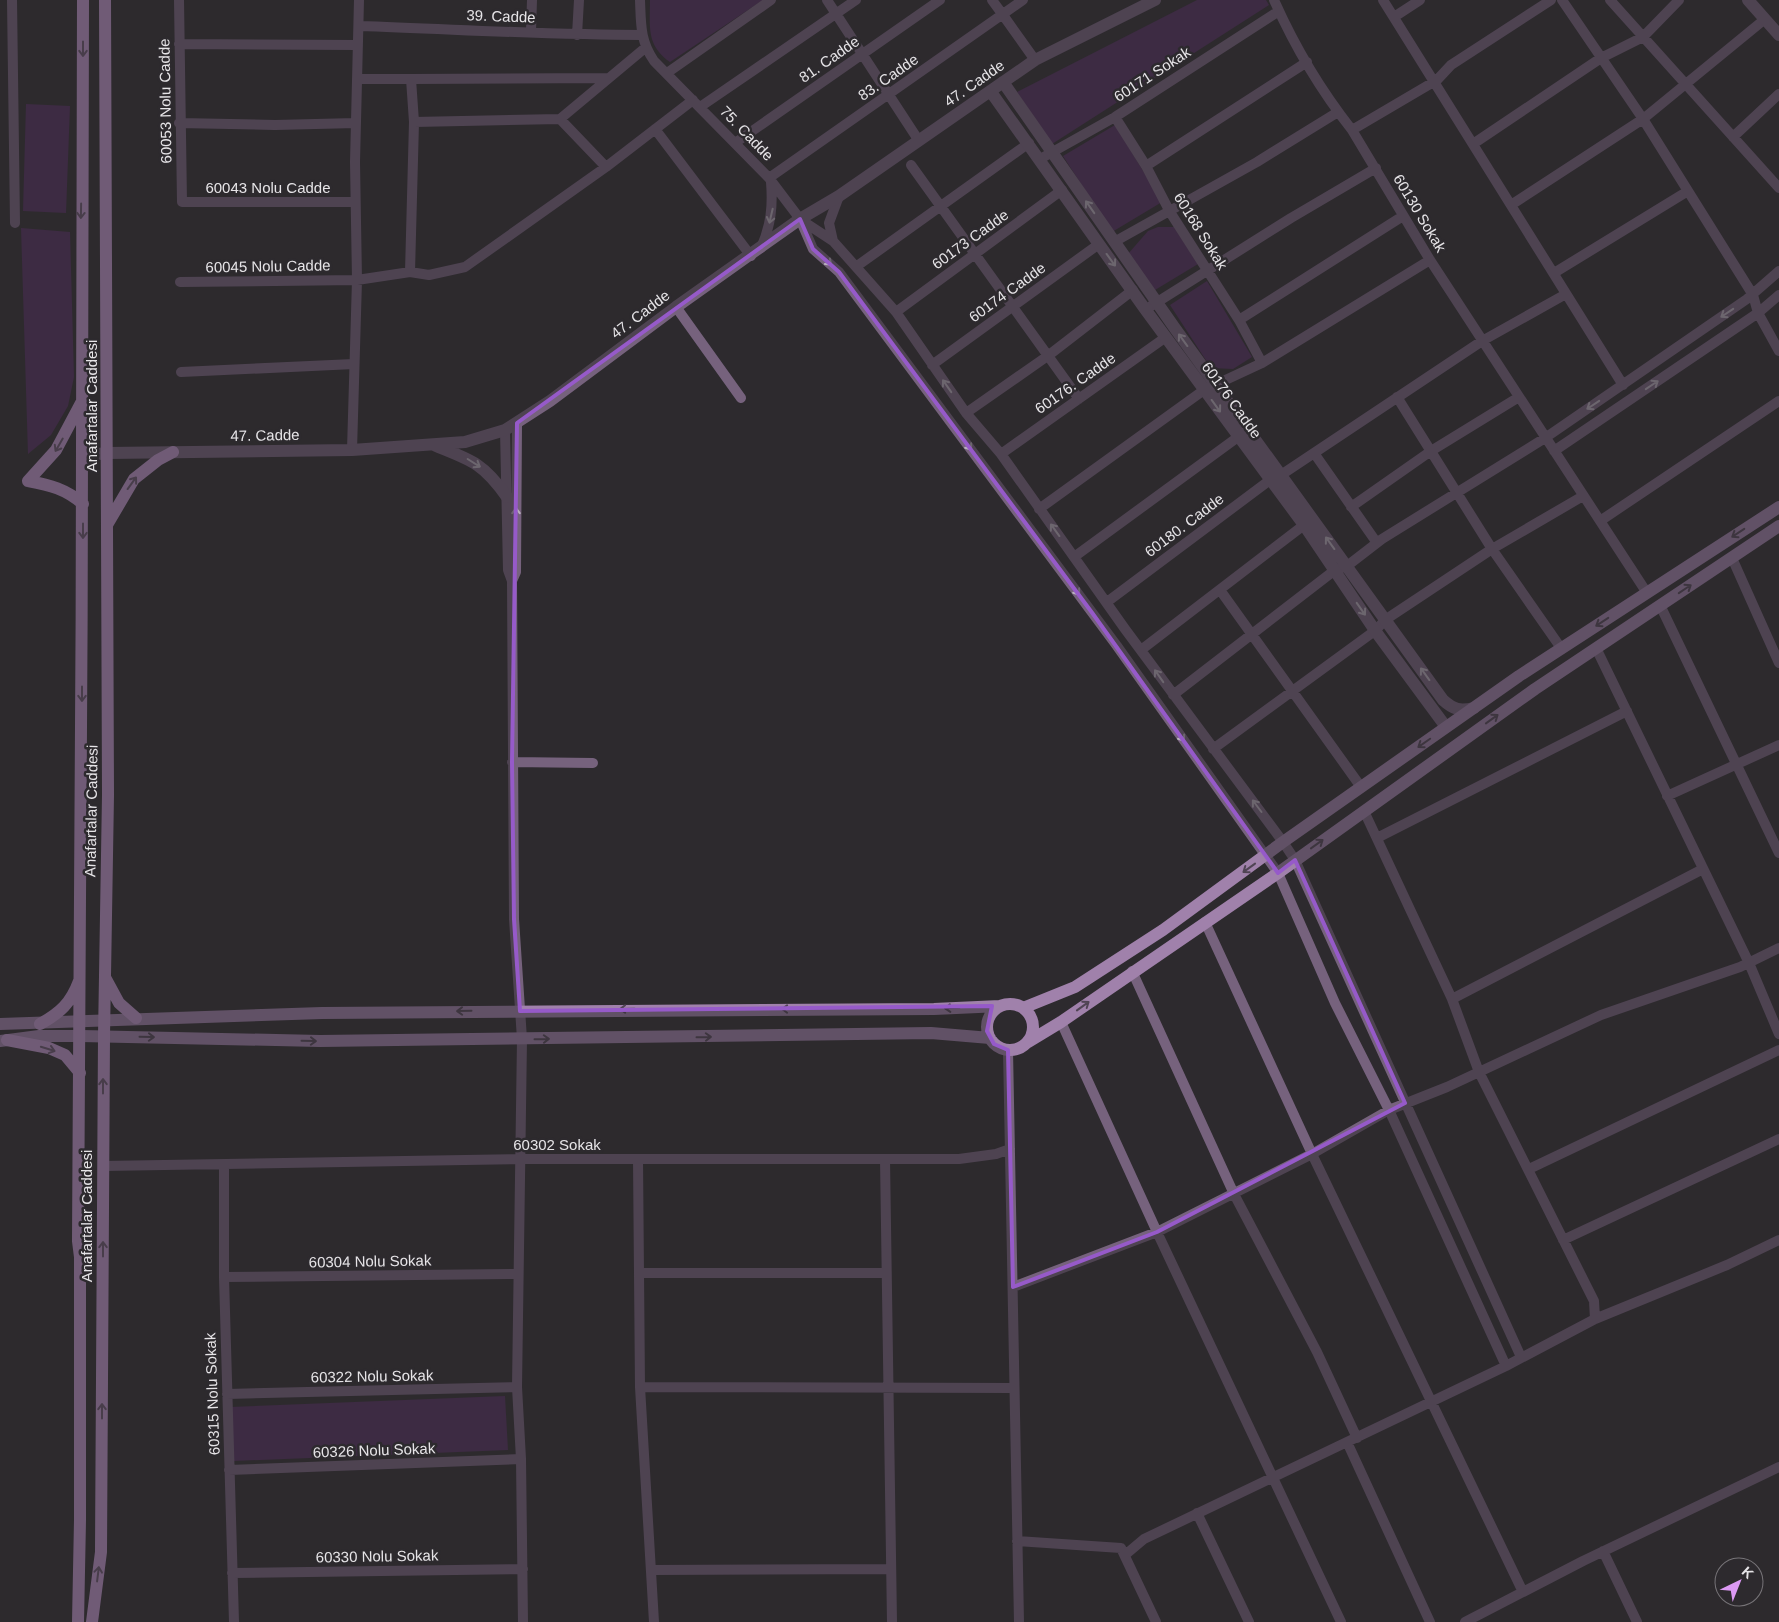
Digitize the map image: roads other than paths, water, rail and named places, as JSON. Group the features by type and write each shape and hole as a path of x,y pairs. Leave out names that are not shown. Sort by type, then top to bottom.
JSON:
{"main road":[{"name":"Anafartalar Caddesi","path":"78,1622 80,1258 78,1241 82,972 83,504 81,402 83,0"},
{"name":"Anafartalar Caddesi","path":"92,1622 101,1552 104,976 108,795 105,0"},
{"path":"81,402 56,450 28,482 54,486 70,492 83,504"},
{"path":"107,525 134,479 158,460 173,452"},
{"path":"1023,1008 1076,988 1163,930 1283,842 1561,648 1779,507"},
{"path":"1000,1006 989,1017 987,1024 990,1038 1000,1048 1015,1049 1062,1022 1132,971 1278,873 1535,689 1779,526"},
{"path":"40,1024 65,1008 74,997 82,972"},
{"path":"104,976 119,1004 136,1018"},
{"path":"4,1041 81,1029 104,1020 136,1018 520,1011 934,1009 1016,1004 1023,1008 1032,1021 1032,1035 1028,1042"},
{"path":"0,1024 40,1024 81,1029 104,1036 320,1041 931,1033 990,1038"},
{"path":"4,1041 49,1048 64,1056 80,1073"}],"street":[{"path":"12,0 15,223"},
{"name":"60053 Nolu Cadde","path":"179,0 179,123 182,202"},
{"path":"352,450 357,280 355,202 359,0"},
{"path":"531,31 532,0"},
{"path":"577,35 579,0"},
{"path":"414,122 560,119 645,48 642,35 640,0"},
{"path":"667,73 771,0"},
{"path":"827,0 919,141"},
{"name":"60045 Nolu Cadde","path":"180,282 357,280 410,272 429,275 465,267 606,167 655,129 856,0"},
{"name":"81. Cadde","path":"735,143 940,0"},
{"path":"992,0 1035,60"},
{"name":"83. Cadde","path":"770,179 1023,0"},
{"name":"47. Cadde","path":"82,456 107,453 352,450 465,442 505,430 550,401 676,307 756,253 800,219 839,196 1035,60 1155,0"},
{"name":"60130 Sokak","path":"1274,0 1307,62 1376,168 1430,260 1647,593"},
{"path":"1383,0 1623,384"},
{"path":"1394,17 1420,0"},
{"path":"1352,130 1434,82 1451,65 1551,0"},
{"path":"1562,0 1644,119 1753,295 1758,313 1779,351"},
{"path":"1610,0 1779,188"},
{"path":"1473,144 1601,58 1643,37 1679,0"},
{"path":"1748,0 1779,35"},
{"name":"60171 Sokak","path":"1046,156 1115,117 1279,11"},
{"path":"1511,204 1644,119 1765,19"},
{"name":"39. Cadde","path":"359,26 531,31 577,35 642,35"},
{"path":"179,44 358,45"},
{"name":"75. Cadde","path":"645,48 770,179 800,219"},
{"path":"1146,166 1307,62"},
{"path":"357,79 609,78"},
{"path":"410,272 414,122 411,79"},
{"path":"1004,82 1046,156 1114,242 1156,302 1210,387 1341,568 1385,620 1443,700 1453,709 1462,711 1474,708"},
{"name":"60176 Cadde","path":"991,92 1029,143 1046,156 1062,190 1099,244 1166,337 1210,387 1238,436 1275,477 1304,524 1341,568 1376,630 1446,727"},
{"path":"1733,136 1779,94"},
{"path":"1114,242 1257,162 1338,112"},
{"name":"60168 Sokak","path":"1115,117 1146,166 1170,212 1239,320 1262,363"},
{"path":"560,119 606,167"},
{"path":"179,123 276,125 356,123"},
{"path":"655,129 756,253 767,234 773,207 770,179"},
{"path":"857,266 1029,143"},
{"path":"911,165 1012,306 1049,354 1079,399"},
{"path":"1145,309 1209,271 1291,218 1376,168"},
{"name":"60173 Cadde","path":"896,312 1062,190"},
{"path":"1554,273 1688,191"},
{"path":"833,241 828,223 839,196"},
{"name":"60043 Nolu Cadde","path":"182,202 355,202"},
{"path":"1239,320 1403,216"},
{"path":"800,219 833,241 896,312 966,413 1001,454 1173,695 1295,860 1521,1357"},
{"path":"800,219 813,249 839,272 1098,620 1278,873 1335,1003 1389,1110 1506,1366"},
{"name":"60174 Cadde","path":"932,365 1099,244"},
{"path":"1039,509 1210,387 1262,363 1430,260"},
{"path":"1173,695 1251,634 1341,568 1377,543 1545,438 1753,295 1779,271"},
{"path":"966,413 1049,354 1132,290"},
{"name":"60180. Cadde","path":"1107,602 1275,477 1482,341 1566,294"},
{"path":"1554,451 1758,313 1779,295"},
{"path":"676,307 741,398"},
{"name":"60176. Cadde","path":"1001,454 1166,337"},
{"path":"181,372 354,364"},
{"path":"1351,507 1431,451 1519,397"},
{"path":"1397,398 1492,549 1561,648"},
{"path":"1600,521 1779,401"},
{"path":"512,581 516,572 517,422"},
{"path":"505,430 508,570 512,581 514,919 522,1039 517,1387 521,1459 523,1622"},
{"path":"1074,557 1238,436"},
{"path":"431,444 478,465 492,475 507,496"},
{"path":"1314,453 1377,543"},
{"path":"1214,749 1376,630 1385,620 1492,549 1583,496"},
{"path":"1141,650 1304,524"},
{"path":"1732,558 1779,663"},
{"path":"1220,590 1361,787"},
{"path":"1660,605 1779,853"},
{"path":"1596,648 1749,963 1779,1034"},
{"path":"1377,838 1626,711"},
{"path":"1668,796 1779,745"},
{"path":"512,762 593,763"},
{"path":"1364,811 1452,999 1479,1072 1594,1301 1595,1319"},
{"path":"1452,999 1703,869"},
{"path":"1205,922 1312,1154 1523,1592"},
{"path":"1013,1288 1157,1232 1312,1154 1389,1110 1479,1072 1601,1015 1749,963 1779,948"},
{"path":"1132,971 1234,1194 1317,1352 1352,1440 1430,1622"},
{"path":"1062,1022 1157,1232 1274,1476 1341,1622"},
{"path":"1008,1050 1019,1622"},
{"path":"1529,1169 1779,1050"},
{"path":"1563,1240 1779,1139"},
{"name":"60302 Sokak","path":"103,1166 520,1159 959,1159 996,1154 1010,1149"},
{"path":"638,1159 640,1387 654,1622"},
{"path":"885,1159 892,1622"},
{"name":"60315 Nolu Sokak","path":"224,1165 224,1277 234,1622"},
{"path":"1125,1555 1144,1539 1506,1366 1595,1319 1727,1265 1779,1240"},
{"path":"639,1273 886,1273"},
{"name":"60304 Nolu Sokak","path":"224,1277 518,1274"},
{"name":"60322 Nolu Sokak","path":"228,1394 517,1387"},
{"path":"640,1387 1014,1388"},
{"name":"60326 Nolu Sokak","path":"229,1470 521,1459"},
{"path":"1465,1622 1604,1551 1779,1467"},
{"path":"1197,1513 1249,1622"},
{"path":"1017,1542 1121,1548 1156,1622"},
{"path":"1604,1551 1637,1622"},
{"name":"60330 Nolu Sokak","path":"232,1573 523,1569"},
{"path":"651,1570 891,1569"}]}
